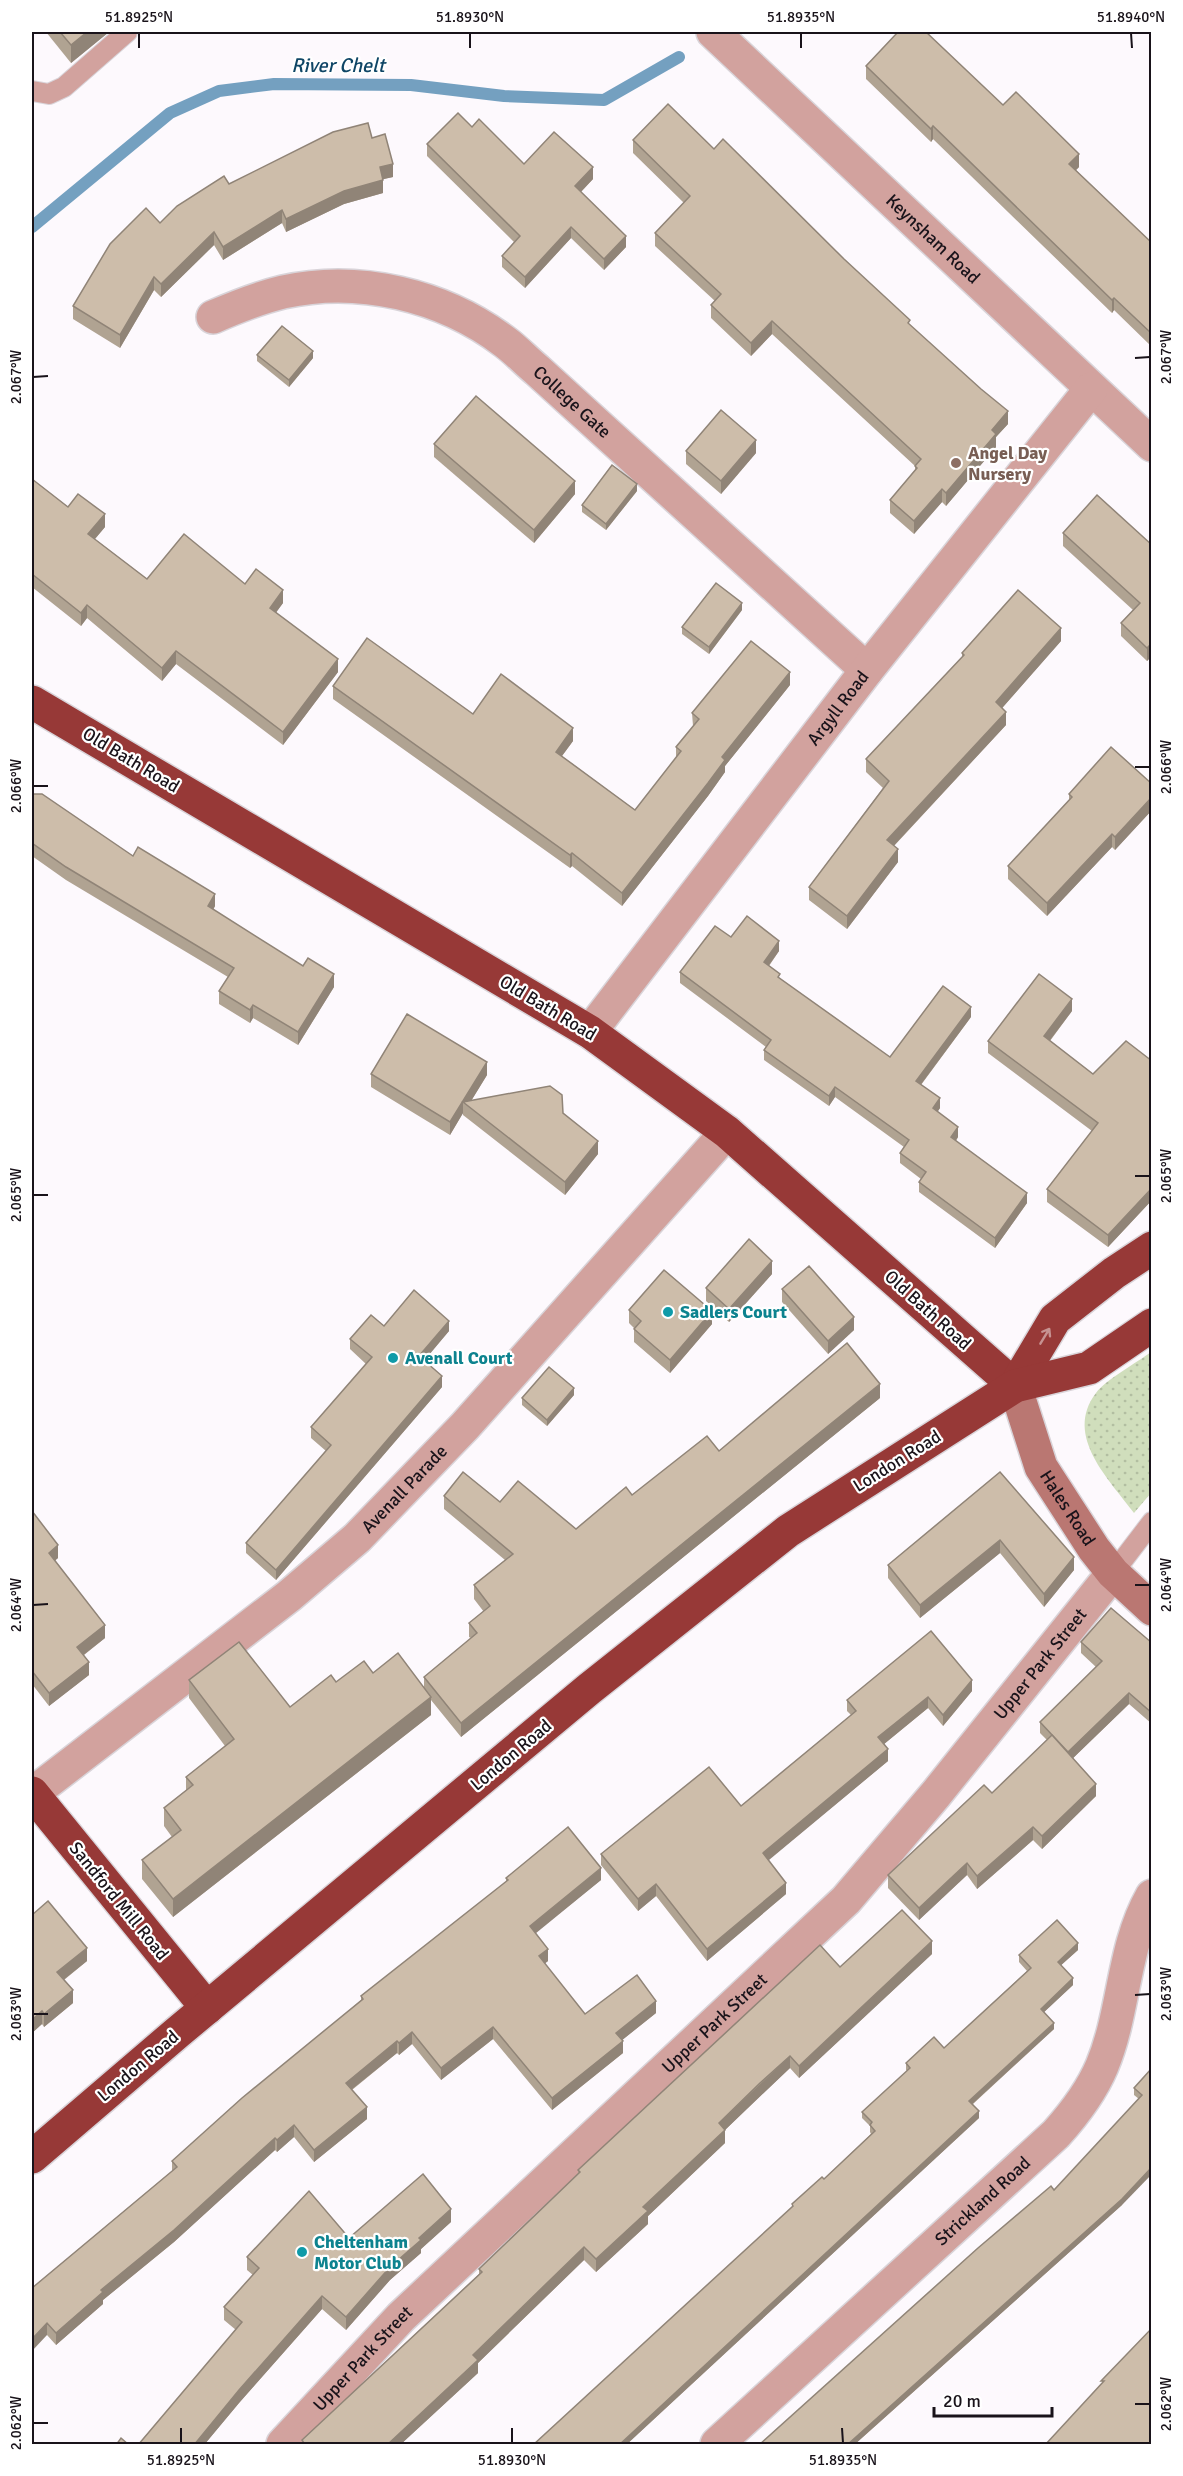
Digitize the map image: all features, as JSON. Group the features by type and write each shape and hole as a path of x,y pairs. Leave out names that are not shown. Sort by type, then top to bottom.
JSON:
{"highway":[{"name":"Old Bath Road","path":"32,702 590,1032 727,1132 1015,1386"},
{"name":"London Road","path":"1015,1386 1054,1319 1114,1273 1152,1248"},
{"name":"London Road","path":"32,2157 580,1697 788,1531 1015,1386 1089,1368 1152,1325"},
{"name":"Sandford Mill Road","path":"32,1793 207,2008"}],"main road":[{"name":"Hales Road","path":"1015,1386 1041,1467 1094,1549 1113,1573 1152,1609"}],"street":[{"name":"Keynsham Road","path":"713,32 1152,445"},
{"name":"College Gate","path":"213,317 248,302 284,292 321,287 349,287 396,292 435,303 471,320 506,342 867,670"},
{"name":"Argyll Road","path":"590,1032 867,670 1091,388"},
{"name":"Avenall Parade","path":"32,1793 289,1596 357,1538 465,1426 727,1132"},
{"name":"Upper Park Street","path":"283,2445 401,2317 846,1899 936,1794 1113,1573"},
{"name":"Strickland Road","path":"717,2445 1056,2134 1074,2113 1101,2067 1110,2043 1140,1917 1152,1896"}],"lane":[{"path":"32,91 50,94 64,87 127,32"},
{"path":"1113,1573 1152,1522"}],"green space":[{"path":"1151,1352 1151,1493 1134,1513 1094,1457 1087,1441 1085,1425 1087,1409 1100,1388"}],"building":[{"path":"60,32 87,32 71,45"},
{"path":"898,32 926,32 1003,105 1016,92 1079,154 1069,164 1152,243 1152,334 1114,298 1112,300 933,126 931,129 866,66"},
{"path":"668,104 714,149 723,139 844,259 910,320 908,323 1008,411 992,430 996,434 946,493 942,489 914,521 890,500 917,468 915,466 921,459 772,321 751,343 711,305 721,294 655,233 690,196 633,140"},
{"path":"458,113 472,127 479,119 524,164 554,132 593,167 575,186 626,236 604,259 571,227 525,277 502,256 520,236 427,144"},
{"path":"368,123 372,138 385,134 393,164 380,167 383,180 344,191 286,219 282,210 223,247 214,232 161,284 154,277 120,335 73,306 110,244 146,208 160,223 177,206 224,176 229,184 333,132"},
{"path":"282,326 313,351 289,380 257,355"},
{"path":"476,396 575,481 534,530 434,444"},
{"path":"721,410 756,440 721,481 686,451"},
{"path":"612,465 637,484 606,524 582,505"},
{"path":"32,479 68,507 78,494 105,514 88,534 147,579 184,534 245,584 256,569 283,590 270,608 338,659 283,732 176,651 162,668 87,605 81,613 32,574"},
{"path":"1097,495 1152,545 1152,643 1147,648 1121,623 1140,603 1063,533"},
{"path":"716,583 742,603 709,647 682,627"},
{"path":"1018,590 1061,628 996,702 1006,712 887,840 898,849 847,916 809,887 889,781 866,759 964,655 962,653"},
{"path":"367,638 473,714 501,674 573,728 556,752 635,810 681,751 676,747 699,719 692,713 751,641 790,672 722,757 725,760 622,893 572,853 570,855 333,686"},
{"path":"1111,747 1152,784 1152,797 1115,837 1112,834 1047,903 1008,866 1072,797 1069,794"},
{"path":"32,794 42,794 133,856 138,847 215,894 208,906 303,966 308,958 334,974 298,1032 253,1005 250,1010 219,991 234,968 66,867 32,843"},
{"path":"747,916 779,941 764,962 780,974 778,977 890,1057 943,986 971,1007 916,1081 940,1098 933,1108 958,1127 951,1137 1027,1193 995,1238 919,1182 926,1172 900,1153 909,1140 835,1087 829,1096 764,1050 771,1040 680,972 715,926 731,937"},
{"path":"1039,974 1072,999 1044,1036 1093,1074 1126,1041 1152,1061 1152,1188 1108,1235 1047,1189 1098,1123 988,1041"},
{"path":"407,1014 487,1062 450,1122 371,1074"},
{"path":"550,1086 562,1095 563,1113 598,1141 565,1182 463,1102"},
{"path":"749,1239 772,1261 729,1309 706,1288"},
{"path":"809,1266 854,1317 828,1341 782,1289"},
{"path":"664,1270 712,1311 670,1360 634,1329 641,1321 629,1310"},
{"path":"414,1290 449,1321 419,1356 442,1376 276,1570 246,1543 331,1445 311,1427 372,1357 350,1339 371,1315 384,1326"},
{"path":"847,1343 880,1384 461,1723 424,1677 477,1633 469,1623 490,1606 474,1585 513,1554 444,1496 463,1472 500,1502 518,1481 576,1529 626,1487 632,1495 707,1436 719,1451"},
{"path":"549,1367 574,1388 547,1420 522,1398"},
{"path":"1000,1472 1074,1557 1044,1594 1000,1540 920,1605 888,1565"},
{"path":"32,1511 58,1545 49,1553 105,1625 77,1647 89,1662 49,1693 32,1671"},
{"path":"1111,1608 1152,1643 1152,1713 1129,1693 1068,1752 1040,1722 1102,1661 1081,1642"},
{"path":"931,1631 972,1680 943,1715 928,1697 878,1737 888,1749 763,1853 786,1883 707,1949 656,1884 638,1899 601,1854 709,1767 741,1806 856,1711 847,1700"},
{"path":"239,1642 290,1707 331,1675 336,1682 364,1661 373,1673 398,1653 431,1697 173,1899 142,1860 181,1830 164,1808 193,1785 186,1777 234,1739 189,1680"},
{"path":"1052,1735 1096,1784 1042,1836 1033,1827 977,1876 967,1863 919,1908 888,1875 984,1785 992,1793"},
{"path":"568,1827 601,1868 530,1926 548,1949 539,1956 585,2014 637,1975 656,2001 616,2033 623,2041 552,2098 493,2027 441,2068 412,2032 399,2043 397,2041 346,2083 367,2107 314,2150 294,2125 277,2140 275,2138 174,2230 101,2290 103,2292 56,2333 47,2323 32,2339 32,2288 177,2167 172,2161 242,2098 363,1999 361,1996 508,1880 506,1878"},
{"path":"48,1901 87,1948 57,1972 73,1990 44,2014 42,2011 32,2020 32,1915"},
{"path":"902,1910 932,1941 799,2066 790,2056 760,2083 719,2123 725,2130 643,2207 648,2211 596,2259 584,2247 473,2355 478,2360 387,2445 303,2445 302,2440 482,2272 479,2269 580,2172 578,2170 820,1945 840,1967"},
{"path":"1057,1920 1078,1943 1058,1962 1073,1978 1041,2009 1054,2023 969,2101 979,2111 619,2445 533,2445 793,2206 792,2204 822,2177 824,2179 875,2131 870,2125 872,2122 862,2112 910,2068 906,2063 934,2037 944,2048 1031,1968 1019,1955"},
{"path":"1152,2068 1152,2167 1122,2199 847,2445 759,2445 978,2248 1051,2186 1054,2190 1142,2095 1134,2088"},
{"path":"423,2174 451,2209 390,2267 346,2317 322,2296 194,2445 138,2445 242,2322 224,2307 259,2268 247,2257 309,2191 349,2238"},
{"path":"1152,2328 1152,2445 1045,2445 1104,2381 1101,2381"},
{"path":"121,2438 129,2445 116,2445"}],"waterway":[{"name":"River Chelt","path":"32,227 170,113 219,91 274,84 411,85 504,96 604,100 679,57"}],"place":[{"name":"Angel Day Nursery","path":"956,463"},
{"name":"Sadlers Court","path":"668,1312"},
{"name":"Avenall Court","path":"393,1358"},
{"name":"Cheltenham Motor Club","path":"302,2252"}]}
